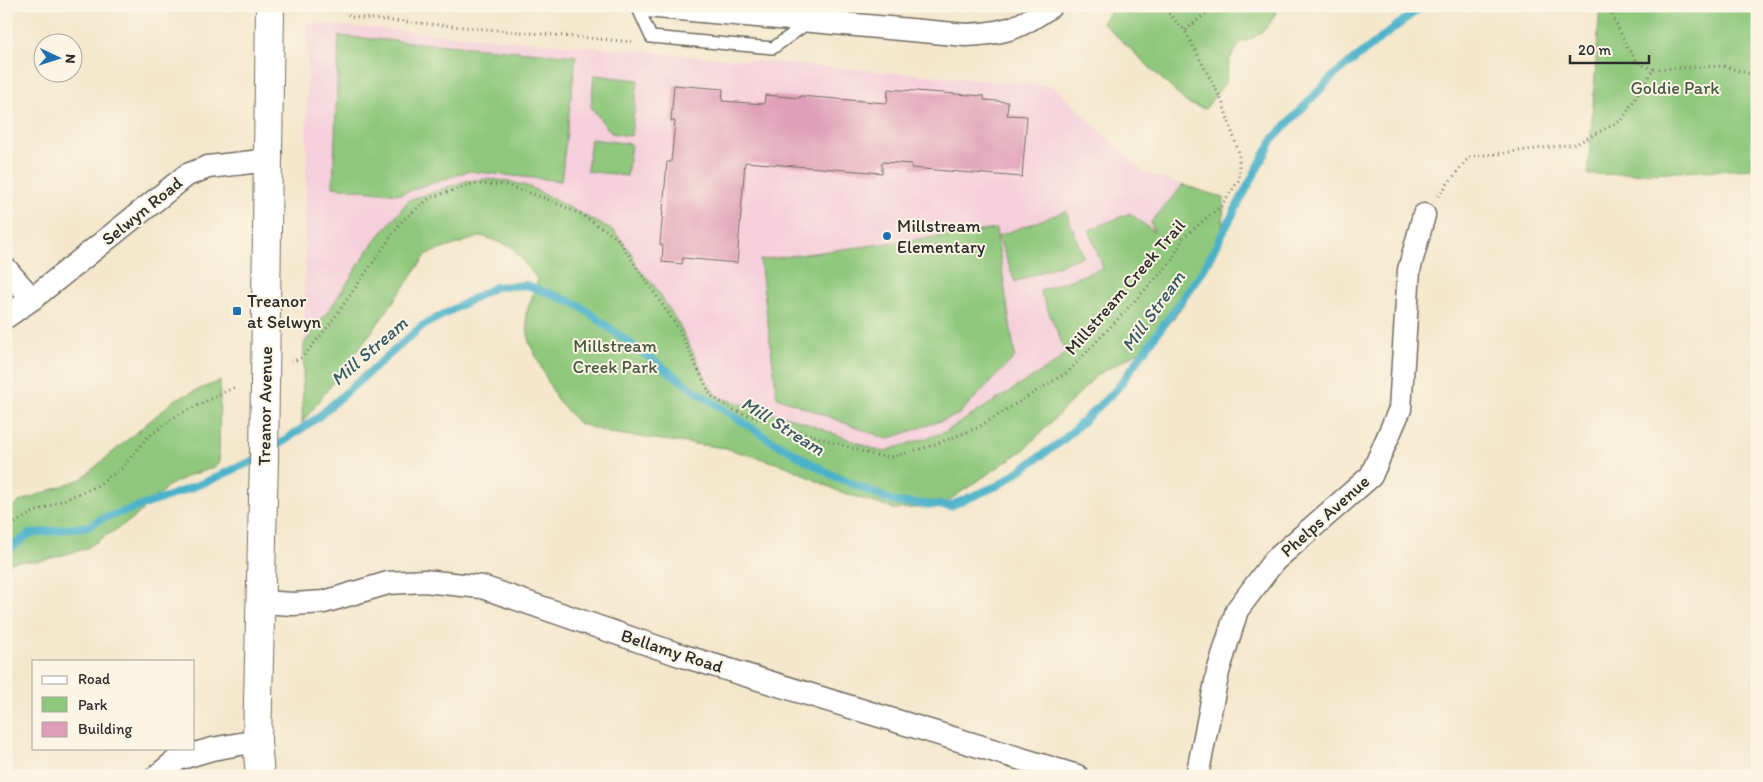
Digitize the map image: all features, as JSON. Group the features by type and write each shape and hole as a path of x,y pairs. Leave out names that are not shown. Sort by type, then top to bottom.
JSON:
{"street":[{"name":"Treanor Avenue","path":"260,776 257,741 270,160 270,6"},
{"path":"646,6 754,11 810,21 966,34 996,33 1023,25 1051,6"},
{"name":"Selwyn Road","path":"6,317 32,300 187,175 208,167 270,160"},
{"name":"Phelps Avenue","path":"1197,776 1218,672 1237,610 1274,561 1372,476 1400,409 1409,270 1424,215"},
{"path":"6,269 32,300"},
{"name":"Bellamy Road","path":"261,602 293,604 324,602 388,583 424,581 482,587 680,655 1077,776"},
{"path":"157,776 178,759 212,749 257,741"}],"lane":[{"path":"637,6 652,37 773,48 810,21"}],"path":[{"path":"343,6 350,17 635,42 652,37"},
{"name":"Millstream Creek Trail","path":"289,363 303,357 330,324 402,222 430,198 472,184 505,186 544,198 581,214 617,238 676,325 711,396 735,411 877,456 892,457 934,445 977,428 1069,371 1171,262 1183,238 1222,206 1239,180 1239,153 1222,101 1185,31 1162,6"},
{"path":"1185,31 1214,6"},
{"path":"1608,6 1627,48 1638,63 1653,69 1723,66 1757,76"},
{"path":"1424,215 1453,175 1469,157 1576,144 1622,120 1653,69"},
{"path":"6,528 32,513 95,486 122,468 147,438 176,416 242,384"}],"shaded area":[{"name":"Millstream Elementary","path":"308,23 1053,86 1145,173 1183,185 1151,222 1154,233 1072,348 1055,363 945,432 882,452 798,420 720,398 713,392 653,284 637,267 632,254 614,231 530,187 508,181 338,297 304,344"}],"green space":[{"path":"1115,6 1278,6 1269,25 1264,30 1241,42 1230,59 1225,83 1205,109 1187,103 1102,22"},
{"name":"Goldie Park","path":"1600,6 1757,6 1757,169 1588,175"},
{"path":"339,36 576,56 561,181 468,171 400,194 333,187"},
{"path":"594,75 638,80 631,136 611,133 591,107"},
{"path":"591,139 631,144 627,176 587,171"},
{"name":"Millstream Creek Park","path":"486,179 508,181 530,187 614,231 632,254 637,267 653,284 678,323 713,392 720,398 798,420 882,452 945,432 1055,363 1066,353 1040,291 1103,268 1089,230 1130,213 1154,232 1151,222 1183,185 1224,198 1223,223 1213,261 1172,321 1146,348 1097,375 1025,449 939,507 894,509 838,491 786,466 725,448 609,433 578,423 556,398 529,342 526,314 538,280 512,247 482,236 427,254 376,326 302,423 304,344 338,297 373,243 409,200 466,181"},
{"path":"1066,211 1083,256 1015,282 998,236"},
{"path":"996,229 1015,357 958,415 887,439 777,397 760,260"},
{"path":"220,381 219,463 213,468 190,475 168,486 134,518 85,549 40,561 19,561 6,564 6,511 21,501 81,479 176,399"}],"building":[{"path":"674,85 723,89 722,101 764,104 765,95 887,103 888,89 984,96 984,100 1008,102 1007,115 1027,116 1022,177 911,168 912,164 882,162 882,173 745,162 737,263 683,258 682,264 662,262 663,245 660,245 667,162 671,162 675,121 671,121"}],"waterway":[{"name":"Mill Stream","path":"271,450 317,418 422,326 495,287 527,285 577,304 694,390 769,439 830,474 895,502 950,506 999,485 1062,441 1116,390 1202,272 1273,139 1333,76 1422,6"},
{"name":"Mill Stream","path":"6,552 29,534 90,526 101,519 206,482 259,458"}],"place":[{"name":"Millstream Elementary","path":"887,236"},
{"name":"Treanor at Selwyn","path":"237,311"}]}
